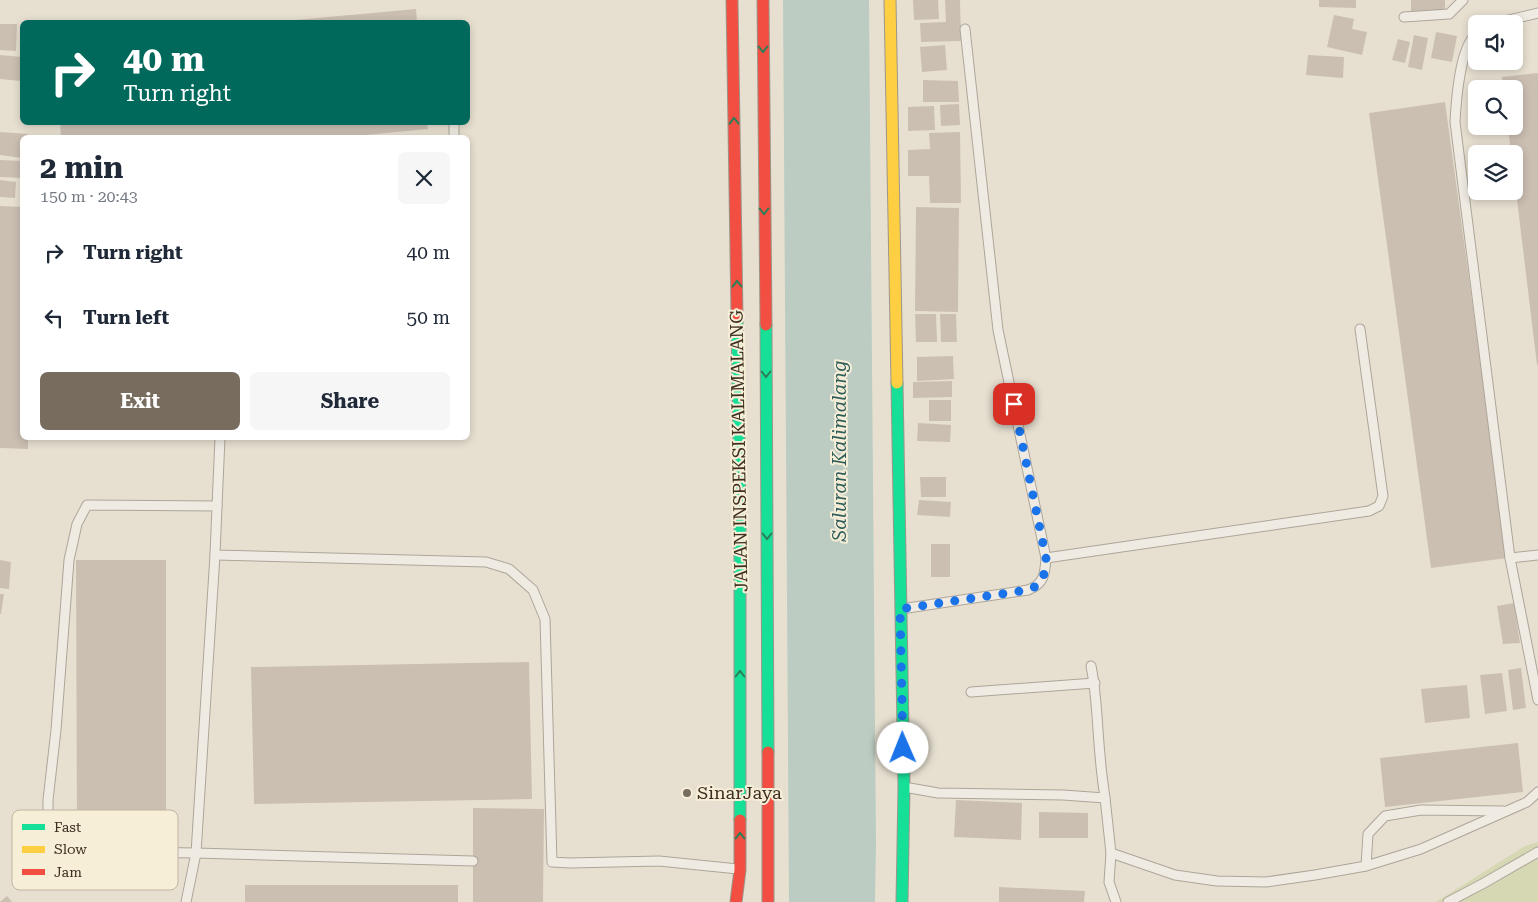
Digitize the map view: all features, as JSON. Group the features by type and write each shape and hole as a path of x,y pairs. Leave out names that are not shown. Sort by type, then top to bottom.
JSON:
{"main road":[{"name":"JALAN INSPEKSI KALIMALANG","path":"732,0 754,509 754,869 736,902"},
{"name":"JALAN INSPEKSI KALIMALANG","path":"763,0 754,509 754,869 768,902"},
{"path":"890,0 904,787 902,902"}],"lane":[{"path":"1404,17 1449,14 1463,0"},
{"path":"1523,17 1538,13"},
{"path":"900,609 1028,590 1036,587 1042,580 1045,570 1046,558 998,330 965,29"},
{"path":"1468,49 1463,60 1455,122 1510,558 1538,700"},
{"path":"1046,558 1368,511 1379,506 1382,496 1360,329"},
{"path":"186,902 196,853 215,555 220,440"},
{"path":"48,810 69,560 77,524 87,505 217,506"},
{"path":"215,555 486,562 509,569 533,590 545,620 548,861 570,863 658,861 754,869"},
{"path":"1510,558 1538,555"},
{"path":"1091,666 1098,710 1100,755 1111,853 1109,882 1116,902"},
{"path":"971,692 1094,682"},
{"path":"904,787 938,793 1105,798"},
{"path":"1111,853 1175,875 1217,881 1266,882 1366,866 1421,849 1527,802 1538,792"},
{"path":"1366,866 1368,834 1385,816 1421,810 1505,811"},
{"path":"1448,902 1484,884 1538,852"},
{"path":"178,853 473,862"}],"green space":[{"path":"1538,842 1538,902 1436,902 1525,846"}],"water":[{"name":"Saluran Kalimalang","path":"783,0 869,0 875,902 789,902"}],"building":[{"path":"913,0 938,0 939,19 914,20"},
{"path":"945,0 960,0 961,41 921,42 920,23 946,22"},
{"path":"1319,0 1356,0 1356,8 1319,7"},
{"path":"1411,0 1445,0 1445,12 1411,12"},
{"path":"416,9 417,20 295,20"},
{"path":"1334,15 1354,19 1352,29 1367,32 1362,55 1327,47"},
{"path":"0,24 17,24 16,51 0,50"},
{"path":"1436,32 1457,36 1452,62 1431,58"},
{"path":"1414,35 1428,38 1422,70 1408,67"},
{"path":"1398,39 1410,42 1405,63 1392,60"},
{"path":"945,45 947,70 922,72 920,47"},
{"path":"0,55 20,57 20,81 0,79"},
{"path":"1308,55 1344,57 1343,78 1306,75"},
{"path":"1538,73 1538,365 1517,200 1523,200 1523,145 1510,145 1509,135 1523,135 1523,80 1502,80 1502,77"},
{"path":"923,80 958,81 959,102 923,102"},
{"path":"1445,102 1507,558 1431,568 1369,113"},
{"path":"959,104 960,125 941,126 940,105"},
{"path":"934,106 935,130 908,131 908,107"},
{"path":"60,125 427,125 428,129 365,135 61,135"},
{"path":"0,132 28,134 20,135 20,158 0,155"},
{"path":"960,132 961,203 930,203 929,176 908,176 908,150 930,149 929,133"},
{"path":"0,160 20,161 20,178 0,177"},
{"path":"0,180 16,182 15,198 0,197"},
{"path":"0,206 20,207 20,440 28,440 28,449 0,448"},
{"path":"916,207 959,208 958,312 915,311"},
{"path":"915,314 936,314 937,342 916,342"},
{"path":"940,314 956,314 957,342 941,342"},
{"path":"953,356 954,379 917,381 917,357"},
{"path":"952,381 952,397 913,398 913,382"},
{"path":"929,400 951,400 951,421 929,421"},
{"path":"918,423 951,425 950,442 917,441"},
{"path":"920,477 946,477 946,497 921,497"},
{"path":"919,500 951,502 950,517 917,515"},
{"path":"931,544 950,544 950,577 931,577"},
{"path":"0,560 11,562 9,589 0,588"},
{"path":"76,560 166,560 166,810 77,810"},
{"path":"0,594 4,594 1,614 0,614"},
{"path":"1514,603 1520,643 1503,644 1497,606"},
{"path":"529,662 532,799 254,804 251,667"},
{"path":"1521,668 1526,708 1513,710 1508,670"},
{"path":"1502,673 1507,711 1485,714 1480,675"},
{"path":"1467,685 1470,718 1425,723 1421,689"},
{"path":"1518,743 1523,792 1385,807 1380,758"},
{"path":"956,800 1022,803 1021,840 954,837"},
{"path":"473,808 544,809 543,902 473,902"},
{"path":"1039,812 1088,813 1088,838 1039,838"},
{"path":"245,885 458,885 458,902 245,902"},
{"path":"999,887 1085,891 1084,902 999,902"},
{"path":"7,896 12,902 0,902"}],"traffic: fast":[{"path":"737,315 740,511 740,820"},
{"path":"766,325 768,752"},
{"path":"897,383 904,787 902,902"}],"traffic: slow":[{"path":"890,0 897,383"}],"traffic: jam":[{"path":"732,0 737,315"},
{"path":"763,0 766,325"},
{"path":"768,752 768,902"},
{"path":"736,902 740,870 740,820"}],"place":[{"name":"SinarJaya","path":"687,793"}],"route":[{"path":"903,748 900,609 1028,590 1036,587 1042,580 1046,558 1014,404"}]}
